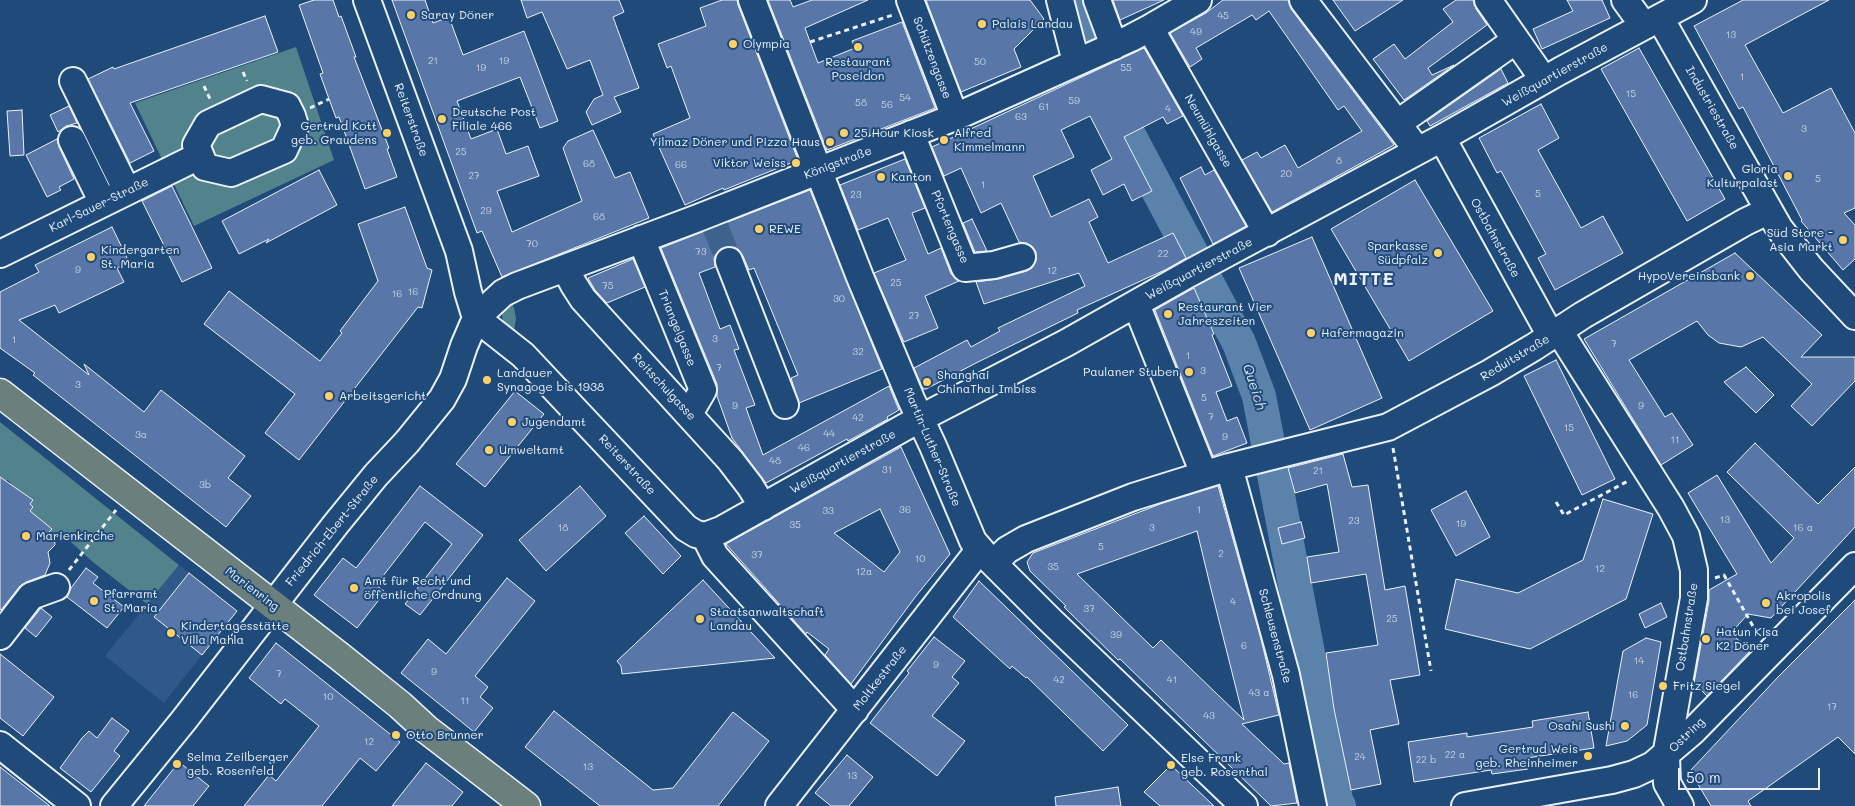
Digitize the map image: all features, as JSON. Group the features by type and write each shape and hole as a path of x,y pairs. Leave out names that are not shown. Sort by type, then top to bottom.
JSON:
{"main road":[{"name":"Marienring","path":"0,393 334,652 400,704 426,729 526,806"}],"street":[{"name":"Reiterstraße","path":"367,0 459,251 476,318 524,355 686,528 696,534 705,536"},
{"name":"Martin-Luther-Straße","path":"752,0 860,277 967,529 987,556 1049,619 1244,806"},
{"path":"1060,0 1076,62"},
{"path":"1097,0 1110,47"},
{"name":"Königstraße","path":"476,318 509,289 641,239 712,219 819,170 955,117 1150,28 1198,0"},
{"path":"1303,0 1418,151"},
{"path":"1488,0 1544,80"},
{"name":"Industriestraße","path":"1625,0 1652,22 1736,150 1768,211 1789,244 1855,316"},
{"name":"Weißquartierstraße","path":"705,536 721,530 921,418 1027,364 1190,273 1267,233 1693,0"},
{"name":"Schützengasse","path":"911,4 955,117"},
{"name":"Neumühlgasse","path":"1150,28 1267,233"},
{"path":"1398,123 1516,40"},
{"path":"73,80 127,191"},
{"name":"Pfortengasse","path":"911,134 965,268 994,265 1022,257"},
{"name":"Ostbahnstraße","path":"1442,138 1555,333 1647,471 1681,524 1686,536 1694,570 1695,584 1692,612 1666,756 1667,783 1680,806"},
{"path":"72,140 103,203"},
{"name":"Karl-Sauer-Straße","path":"0,254 199,156"},
{"name":"Reduitstraße","path":"1237,465 1388,428 1490,373 1580,317 1740,225 1768,211"},
{"name":"Triangelgasse","path":"641,239 703,390 689,414"},
{"path":"729,261 785,406"},
{"name":"Reitschulgasse","path":"565,268 583,299 730,460 763,507"},
{"path":"1136,304 1204,474"},
{"name":"Friedrich-Ebert-Straße","path":"114,806 184,720 336,524 442,399 454,379 464,346 476,318"},
{"name":"Moltkestraße","path":"779,806 855,710 987,556 1007,550 1026,539 1133,497 1237,465"},
{"name":"Schleusenstraße","path":"1237,465 1286,675 1313,806"},
{"path":"705,536 716,556 855,710"},
{"name":"Ostring","path":"1465,806 1634,774 1653,765 1666,756 1855,566"},
{"path":"0,636 31,596 56,587"},
{"path":"0,745 77,806"}],"path":[{"path":"810,42 911,4"},
{"path":"1388,428 1431,671"},
{"path":"1556,502 1564,515 1647,471"},
{"path":"56,587 129,494"},
{"path":"1695,584 1724,575 1754,628 1773,650"}],"shaded area":[{"name":"Kindertagesstätte Villa Mahla","path":"179,565 237,611 164,703 105,656"}],"green space":[{"path":"296,47 334,160 194,226 135,103"},
{"path":"510,299 516,318 514,332 505,326 502,317 502,308"},
{"path":"0,422 179,565 147,604 94,563 63,535 53,539 49,532 52,528 49,526 46,529 30,511 33,507 30,504 33,500 8,486 11,483 7,480 5,484 0,483"}],"building":[{"path":"314,0 333,0 339,17 341,16 356,57 354,57 389,148 387,149 397,177 365,189 339,117 336,118 320,74 323,73 299,5"},
{"path":"392,0 425,0 433,23 449,17 463,55 524,31 558,121 540,128 520,77 457,101 471,139 497,129 506,154 528,146 539,176 497,191 512,232 582,201 563,148 568,141 593,130 615,178 630,172 649,218 502,277 482,231 477,233"},
{"path":"521,0 619,0 624,12 613,17 639,88 614,97 621,112 592,125 586,112 594,99 603,95 590,60 567,69 542,12 527,18"},
{"path":"722,0 737,0 798,160 724,190 723,188 685,205 653,134 690,118 671,66 667,68 658,44 706,26 700,8"},
{"path":"768,0 790,0 793,7 812,0 868,0 805,28 818,63 855,48 852,41 902,22 935,108 827,150"},
{"name":"Palais Landau","path":"926,0 1030,0 1044,19 1014,49 1021,67 961,92"},
{"path":"1113,0 1164,0 1120,20"},
{"path":"1223,0 1288,0 1291,9 1394,145 1272,212 1242,160 1257,152 1261,158 1285,145 1298,168 1362,131 1344,106 1338,110 1269,11 1256,20 1252,15 1196,48 1202,59 1190,67 1170,33 1206,13"},
{"path":"1333,0 1403,0 1355,31"},
{"path":"1456,0 1473,0 1476,9 1487,25 1428,68 1432,75 1454,65 1404,100 1373,59 1394,44 1405,59 1453,22 1443,9"},
{"path":"1567,0 1602,0 1610,18 1542,49 1533,29 1573,11"},
{"path":"1743,0 1829,0 1745,45 1783,113 1831,88 1855,133 1855,208 1844,213 1855,225 1855,259 1843,270 1801,221 1743,107 1739,109 1694,26"},
{"path":"265,16 278,52 130,103 154,151 130,163 88,79 113,67 114,69"},
{"path":"1144,48 1183,116 1167,124 1163,117 1124,137 1152,191 1132,201 1124,184 1103,195 1091,170 1112,159 1090,116 1061,130 1074,157 1033,176 1051,217 1089,199 1098,217 1089,222 1108,263 1173,233 1186,258 1167,269 1077,310 1078,313 923,389 914,368 967,340 971,347 1000,331 998,328 1085,286 1079,273 984,304 976,282 998,279 1027,271 1032,268 1036,261 1036,252 1032,246 1019,242 1001,203 981,213 961,168 944,176 932,147"},
{"path":"1639,48 1725,199 1687,221 1601,69"},
{"path":"1501,69 1508,83 1430,126 1427,121"},
{"path":"1541,104 1559,138 1538,150 1581,228 1603,216 1623,253 1555,290 1538,258 1546,254 1501,171 1497,173 1479,138"},
{"path":"69,106 77,123 66,126 58,132 50,115"},
{"path":"22,110 24,155 10,156 7,111"},
{"path":"57,139 74,179 59,187 61,190 47,197 26,155"},
{"path":"905,159 925,208 912,213 928,254 941,248 951,274 959,281 925,296 938,328 904,342 874,273 906,260 888,218 858,230 840,185"},
{"path":"1201,167 1205,175 1214,170 1246,226 1213,244 1180,178"},
{"path":"319,170 337,205 266,243 269,239 239,254 222,221"},
{"path":"1415,180 1493,311 1409,361 1331,229"},
{"path":"172,186 212,268 182,282 142,201"},
{"path":"810,190 882,369 799,403 791,378 798,375 754,268 749,270 738,249 731,246 723,247 714,258 715,267 699,273 720,329 730,325 739,349 734,350 755,405 746,408 763,455 889,386 899,410 887,417 888,419 848,441 847,439 766,483 732,438 717,396 717,384 661,248"},
{"path":"405,207 427,268 432,270 422,308 418,307 299,460 265,433 295,394 204,324 229,291 320,361 378,281 358,224"},
{"path":"972,219 987,251 975,252 963,223"},
{"path":"112,227 129,262 117,268 124,282 59,313 55,305 19,320 89,375 84,364 144,412 161,390 245,456 228,478 251,496 226,527 33,375 35,373 0,348 0,292 39,272 35,265"},
{"name":"Hafermagazin","path":"1312,237 1382,398 1310,430 1239,268"},
{"path":"1735,253 1822,335 1801,357 1855,357 1855,381 1812,426 1791,406 1812,384 1763,337 1741,347 1719,343 1708,335 1697,321 1629,360 1665,417 1672,413 1693,445 1661,465 1584,339"},
{"path":"633,259 645,287 607,303 595,290 588,278"},
{"path":"1194,288 1214,334 1212,335 1232,386 1216,392 1227,421 1237,417 1247,443 1213,456 1155,310"},
{"path":"1556,360 1615,479 1582,495 1524,376"},
{"path":"1746,367 1774,395 1756,413 1724,382"},
{"path":"515,391 544,414 485,487 456,464"},
{"path":"1755,443 1818,504 1855,467 1855,527 1771,618 1748,614 1731,633 1750,651 1707,696 1694,683 1709,601 1709,590 1737,574 1688,493 1717,475 1771,563 1794,538 1727,472"},
{"path":"901,447 950,554 916,596 851,684 825,655 829,649 807,632 806,634 726,544","holes":["880,509 900,552 884,572 834,533"]},
{"path":"1343,454 1352,487 1368,485 1385,590 1405,586 1420,675 1390,680 1399,724 1370,730 1381,784 1351,790 1334,709 1326,653 1378,645 1366,574 1311,583 1307,557 1339,552 1327,484 1295,493 1288,468"},
{"name":"Marienkirche","path":"0,477 33,500 30,504 33,507 30,511 52,529 49,532 54,536 55,545 48,552 50,563 45,575 20,586 1,610 0,609"},
{"path":"420,486 483,535 420,615 405,604 452,544 425,522 376,585 385,592 357,628 314,595 343,558 356,568"},
{"path":"580,486 606,516 546,571 519,540"},
{"path":"1218,486 1261,639 1279,715 1242,724 1284,764 1289,763 1297,803 1271,806 1120,659 1118,660 1030,571 1027,562 1033,553 1163,503","holes":["1197,531 1244,720 1161,640 1153,648 1077,574"]},
{"path":"1466,491 1490,537 1456,556 1431,510"},
{"path":"1603,499 1653,514 1626,599 1530,649 1445,629 1456,579 1518,593 1583,560"},
{"path":"644,516 681,556 663,574 625,533"},
{"path":"1301,522 1305,538 1282,544 1278,528"},
{"name":"Pfarramt St. Maria","path":"86,568 98,577 93,583 124,607 107,628 67,597 71,588"},
{"path":"189,573 237,611 202,655 154,617"},
{"path":"507,578 535,601 475,676 488,687 480,697 493,708 474,732 401,673 428,639 446,654"},
{"name":"Staatsanwaltschaft Landau","path":"703,580 775,658 622,674 621,666 617,661"},
{"path":"979,581 1128,725 1103,751 1027,677 1012,666 1010,669 953,617"},
{"path":"1855,600 1855,754 1838,737 1748,801 1751,806 1711,806 1690,771 1778,677"},
{"path":"1661,603 1667,617 1645,628 1639,614"},
{"path":"41,608 52,617 36,637 25,628"},
{"path":"934,637 965,661 952,677 959,683 932,716 965,741 937,776 870,723"},
{"path":"1646,638 1661,642 1647,725 1627,741 1606,746 1623,651"},
{"path":"276,643 400,742 376,771 360,758 322,806 244,806 269,775 276,781 319,726 285,699 281,704 249,678"},
{"path":"0,654 54,697 23,736 0,718"},
{"path":"554,711 653,790 673,788 733,712 769,741 718,806 600,806 525,747"},
{"path":"1588,712 1594,748 1527,758 1528,769 1492,774 1491,770 1414,782 1408,742 1467,733 1467,737 1533,727 1532,721"},
{"path":"112,718 129,731 114,751 120,756 91,792 60,768 89,731 97,738"},
{"path":"847,755 873,777 849,806 831,806 815,793"},
{"path":"179,762 209,786 193,806 144,806"},
{"path":"426,763 463,792 452,806 392,806"},
{"path":"1171,765 1214,806 1160,806 1144,792"},
{"path":"0,767 50,806 0,806"},
{"path":"1118,787 1121,806 1056,806 1055,797"}],"waterway":[{"name":"Queich","path":"1073,0 1096,73 1239,343 1259,396 1336,800 1339,806"}],"tunnel":[{"path":"715,226 729,261"}],"place":[{"name":"Saray Döner","path":"411,15"},
{"name":"Palais Landau","path":"982,24"},
{"name":"Olympia","path":"733,44"},
{"name":"Restaurant Poseidon","path":"858,47"},
{"name":"Deutsche Post Filiale 466","path":"442,119"},
{"name":"Gertrud Kott geb. Graudens","path":"387,133"},
{"name":"25 Hour Kiosk","path":"844,133"},
{"name":"Alfred Kimmelmann","path":"944,140"},
{"name":"Yilmaz Döner und Pizza Haus","path":"830,142"},
{"name":"Viktor Weiss","path":"796,163"},
{"name":"Gloria Kulturpalast","path":"1788,176"},
{"name":"Kanton","path":"881,177"},
{"name":"REWE","path":"759,229"},
{"name":"Süd Store - Asia Markt","path":"1843,240"},
{"name":"Sparkasse Südpfalz","path":"1438,253"},
{"name":"Kindergarten St. Maria","path":"91,257"},
{"name":"HypoVereinsbank","path":"1750,276"},
{"name":"Restaurant Vier Jahreszeiten","path":"1168,314"},
{"name":"Hafermagazin","path":"1311,333"},
{"name":"Paulaner Stuben","path":"1189,372"},
{"name":"Landauer Synagoge bis 1938","path":"487,380"},
{"name":"Shanghai ChinaThai Imbiss","path":"927,382"},
{"name":"Arbeitsgericht","path":"329,396"},
{"name":"Jugendamt","path":"512,422"},
{"name":"Umweltamt","path":"489,450"},
{"name":"Marienkirche","path":"26,536"},
{"name":"Amt für Recht und öffentliche Ordnung","path":"354,588"},
{"name":"Pfarramt St. Maria","path":"94,601"},
{"name":"Akropolis bei Josef","path":"1766,603"},
{"name":"Staatsanwaltschaft Landau","path":"700,619"},
{"name":"Kindertagesstätte Villa Mahla","path":"171,633"},
{"name":"Hatun Kisa K2 Döner","path":"1706,639"},
{"name":"Fritz Siegel","path":"1663,686"},
{"name":"Osahi Sushi","path":"1625,726"},
{"name":"Otto Brunner","path":"396,735"},
{"name":"Gertrud Weis geb. Rheinheimer","path":"1588,756"},
{"name":"Selma Zeilberger geb. Rosenfeld","path":"177,764"},
{"name":"Else Frank geb. Rosenthal","path":"1171,765"}],"district":[{"name":"MITTE","path":"1364,279"}]}
